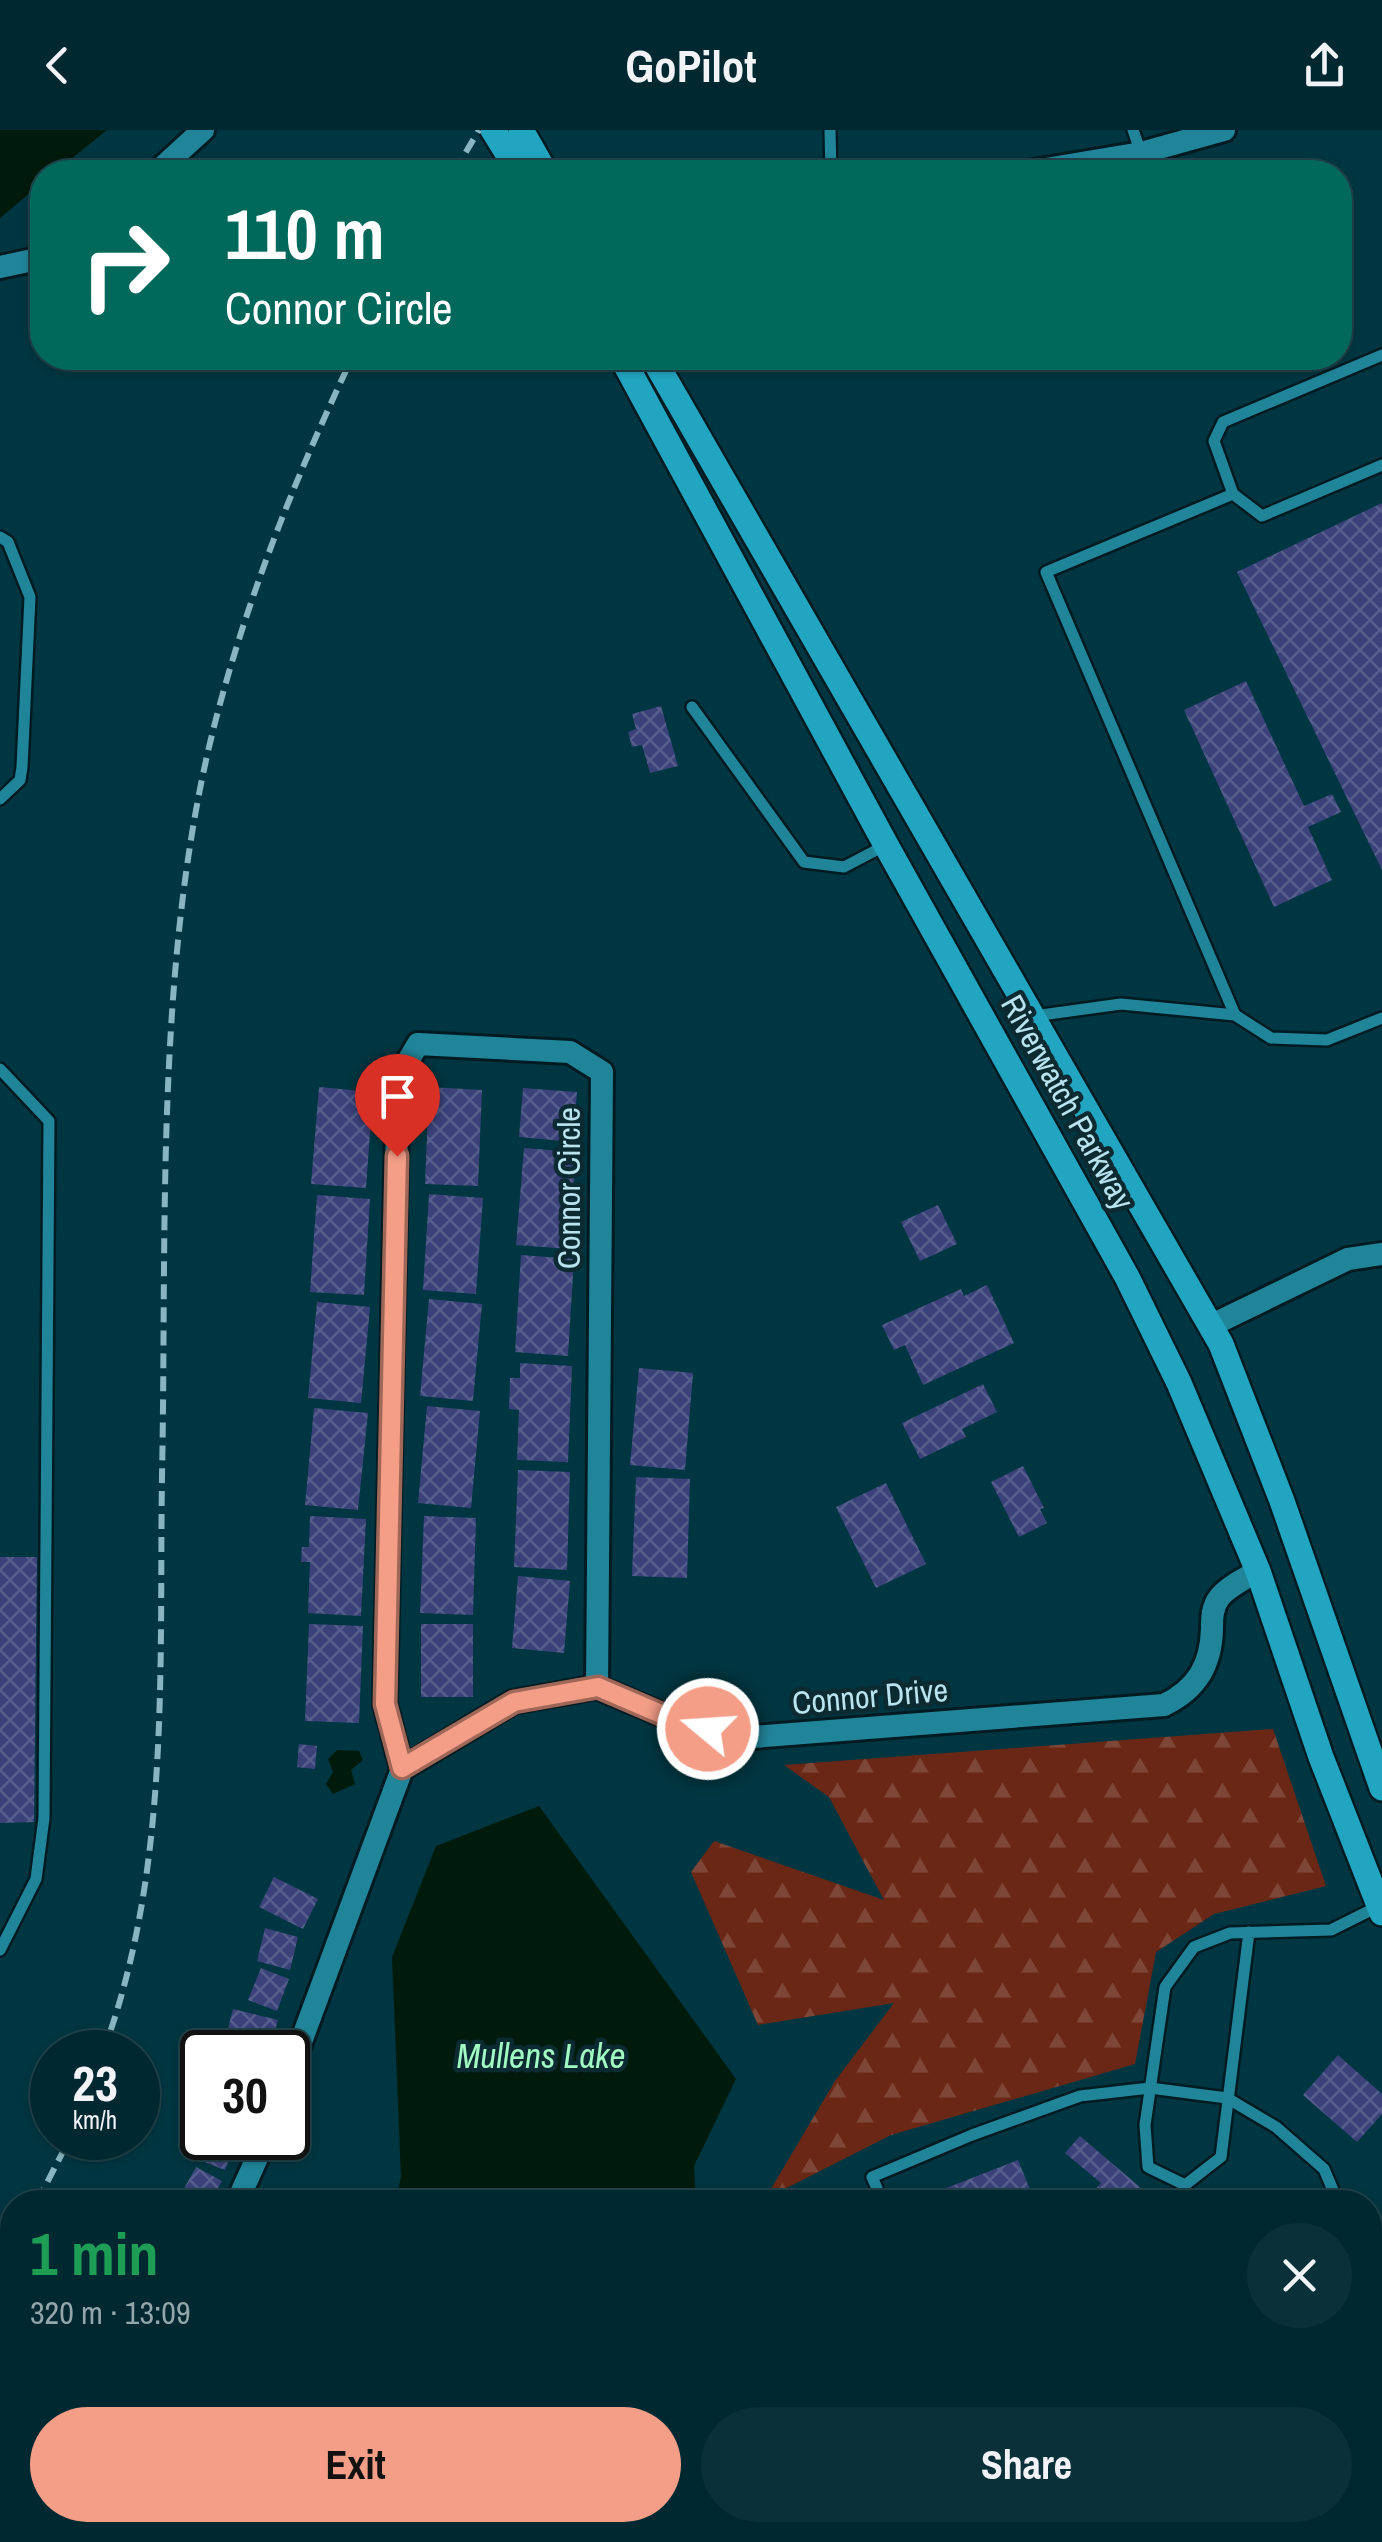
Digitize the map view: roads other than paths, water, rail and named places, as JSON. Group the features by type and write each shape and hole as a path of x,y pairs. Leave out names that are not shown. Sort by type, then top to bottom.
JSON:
{"main road":[{"path":"494,130 513,160"},
{"path":"521,130 539,160"},
{"name":"Riverwatch Parkway","path":"629,370 1127,1277 1208,1448 1258,1570 1321,1757 1381,1910"},
{"name":"Riverwatch Parkway","path":"660,370 1221,1344 1282,1501 1382,1788"}],"street":[{"path":"171,160 203,130"},
{"path":"1071,160 1138,141 1224,130"},
{"path":"0,267 30,262"},
{"name":"Connor Circle","path":"402,1768 385,1704 398,1078 418,1044 570,1052 602,1072 598,1687"},
{"path":"1210,1326 1348,1259 1382,1254"},
{"name":"Connor Drive","path":"598,1687 675,1720 740,1738 1164,1705 1184,1696 1199,1680 1208,1659 1212,1614 1219,1597 1258,1570"},
{"path":"305,2030 402,1768 514,1702 598,1687"},
{"path":"243,2190 256,2160"}],"lane":[{"path":"830,130 831,160"},
{"path":"1352,368 1382,356"},
{"path":"1348,370 1223,422 1214,441 1233,494 1262,516 1382,465"},
{"path":"1233,494 1046,572 1235,1016"},
{"path":"0,537 8,542 30,597 22,767 20,780 0,799"},
{"path":"692,707 804,862 844,867 886,844"},
{"path":"1032,1016 1121,1004 1235,1016 1271,1038 1327,1040 1382,1018"},
{"path":"0,1069 49,1121 49,1140 44,1818 36,1880 0,1950"},
{"path":"1248,1932 1221,2158 1185,2185 1148,2167 1145,2125 1165,1987 1194,1947 1230,1932 1330,1930 1381,1910"},
{"path":"878,2190 872,2177 972,2135 1080,2096 1150,2088 1227,2098 1276,2127 1324,2169 1333,2190"}],"water":[{"path":"0,130 107,130 70,160 30,160 30,193 0,218"},
{"path":"337,1750 359,1751 363,1760 351,1770 355,1784 333,1794 326,1784 333,1772 328,1759"},
{"name":"Mullens Lake","path":"539,1806 736,2079 694,2166 695,2190 398,2190 401,2177 392,1957 436,1846"}],"railway":[{"path":"461,160 479,130"},
{"path":"110,2030 140,1912 157,1767 165,1190 173,996 183,900 197,806 217,715 244,623 294,489 346,370"},
{"path":"43,2190 59,2160"}]}
